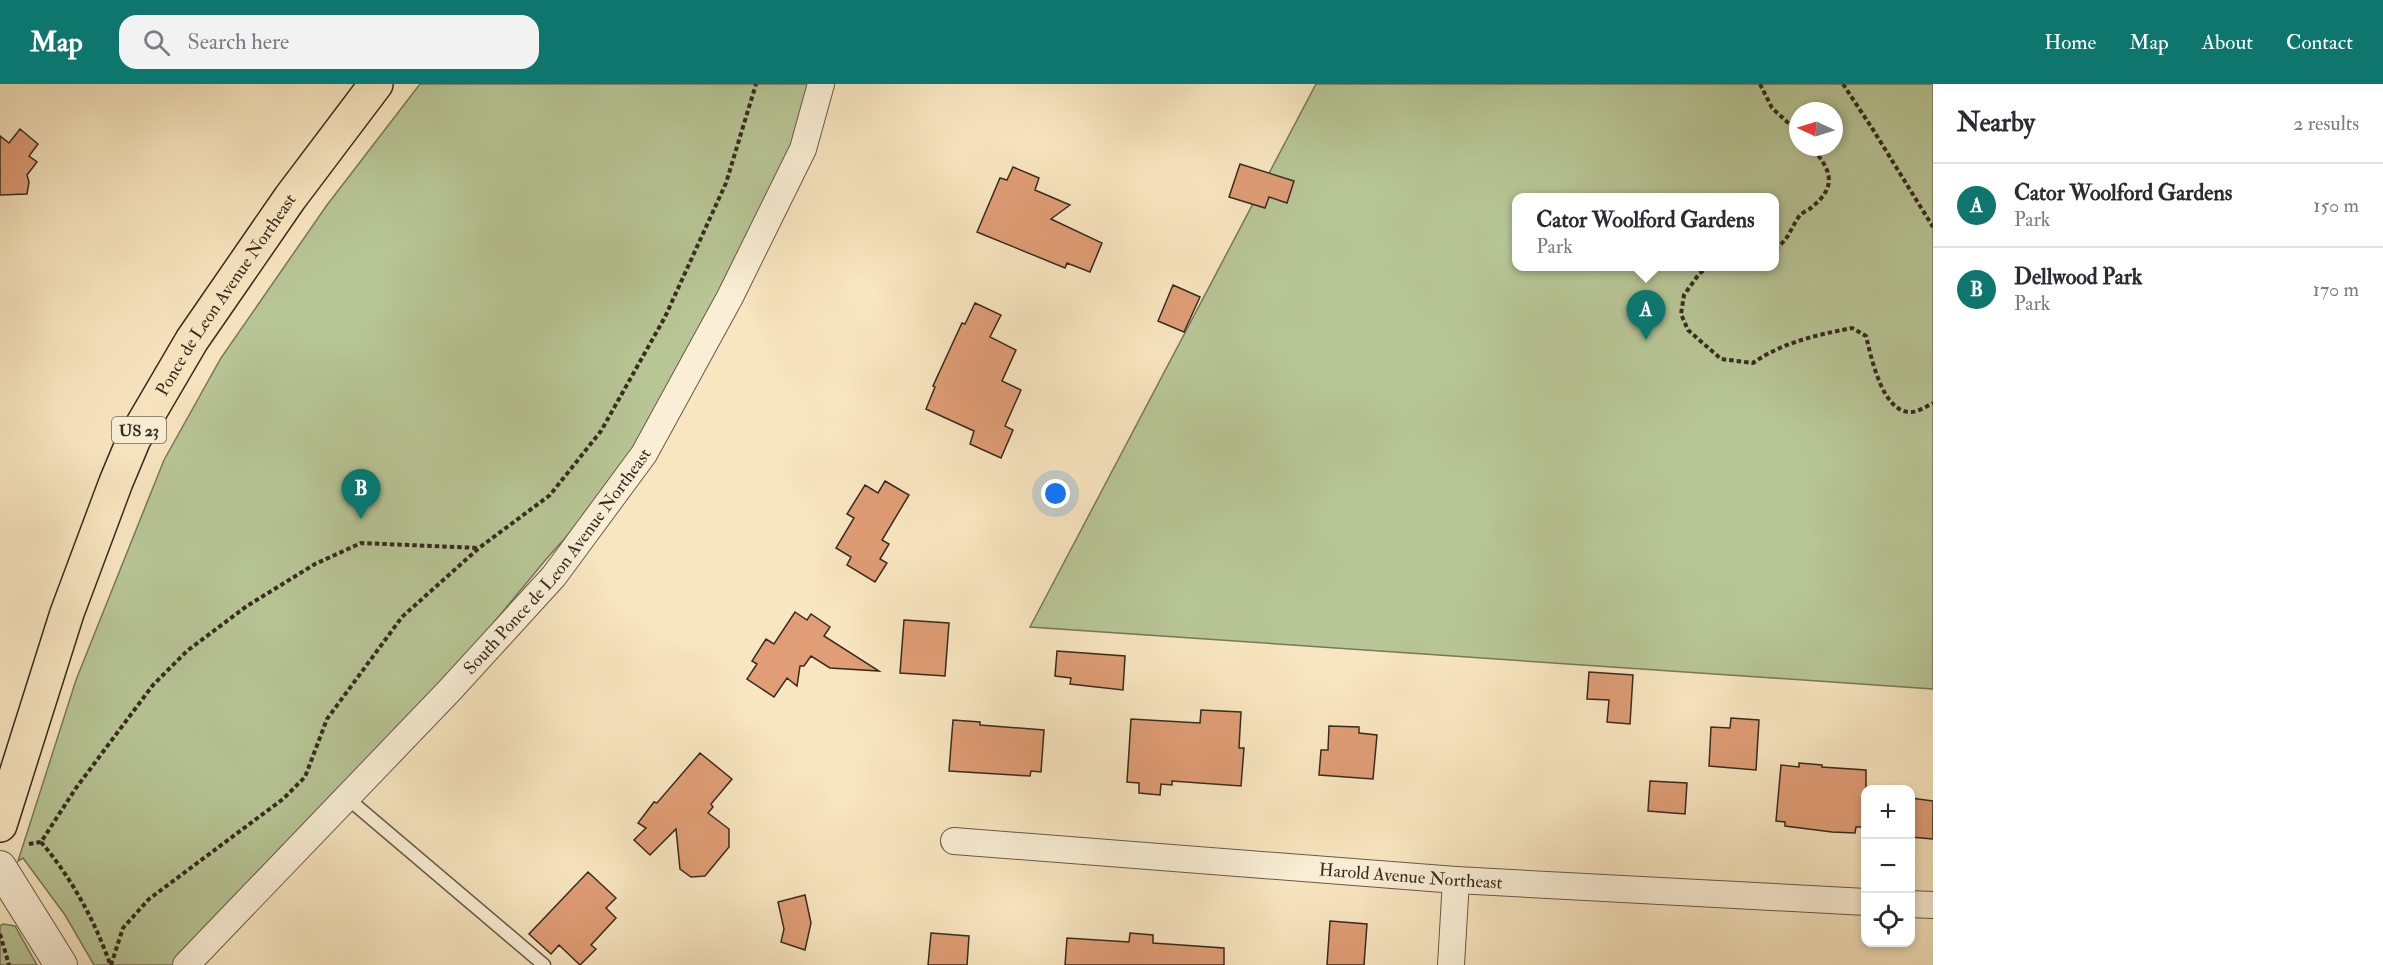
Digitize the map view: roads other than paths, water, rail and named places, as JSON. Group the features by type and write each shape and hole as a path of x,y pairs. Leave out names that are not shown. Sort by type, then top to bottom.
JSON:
{"highway":[{"name":"Ponce de Leon Avenue Northeast","path":"0,825 67,613 134,439 192,340 291,198 376,84"}],"street":[{"name":"South Ponce de Leon Avenue Northeast","path":"186,965 449,691 554,576 644,454 730,297 793,170 803,149 821,84"},
{"name":"Harold Avenue Northeast","path":"954,841 1456,880 1861,902"},
{"path":"0,867 61,965"},
{"path":"1451,965 1456,880"},
{"path":"1915,904 1933,905"}],"lane":[{"path":"346,797 544,965"}],"place":[{"name":"Cator Woolford Gardens","path":"1646,340"},
{"name":"Dellwood Park","path":"361,519"}]}
